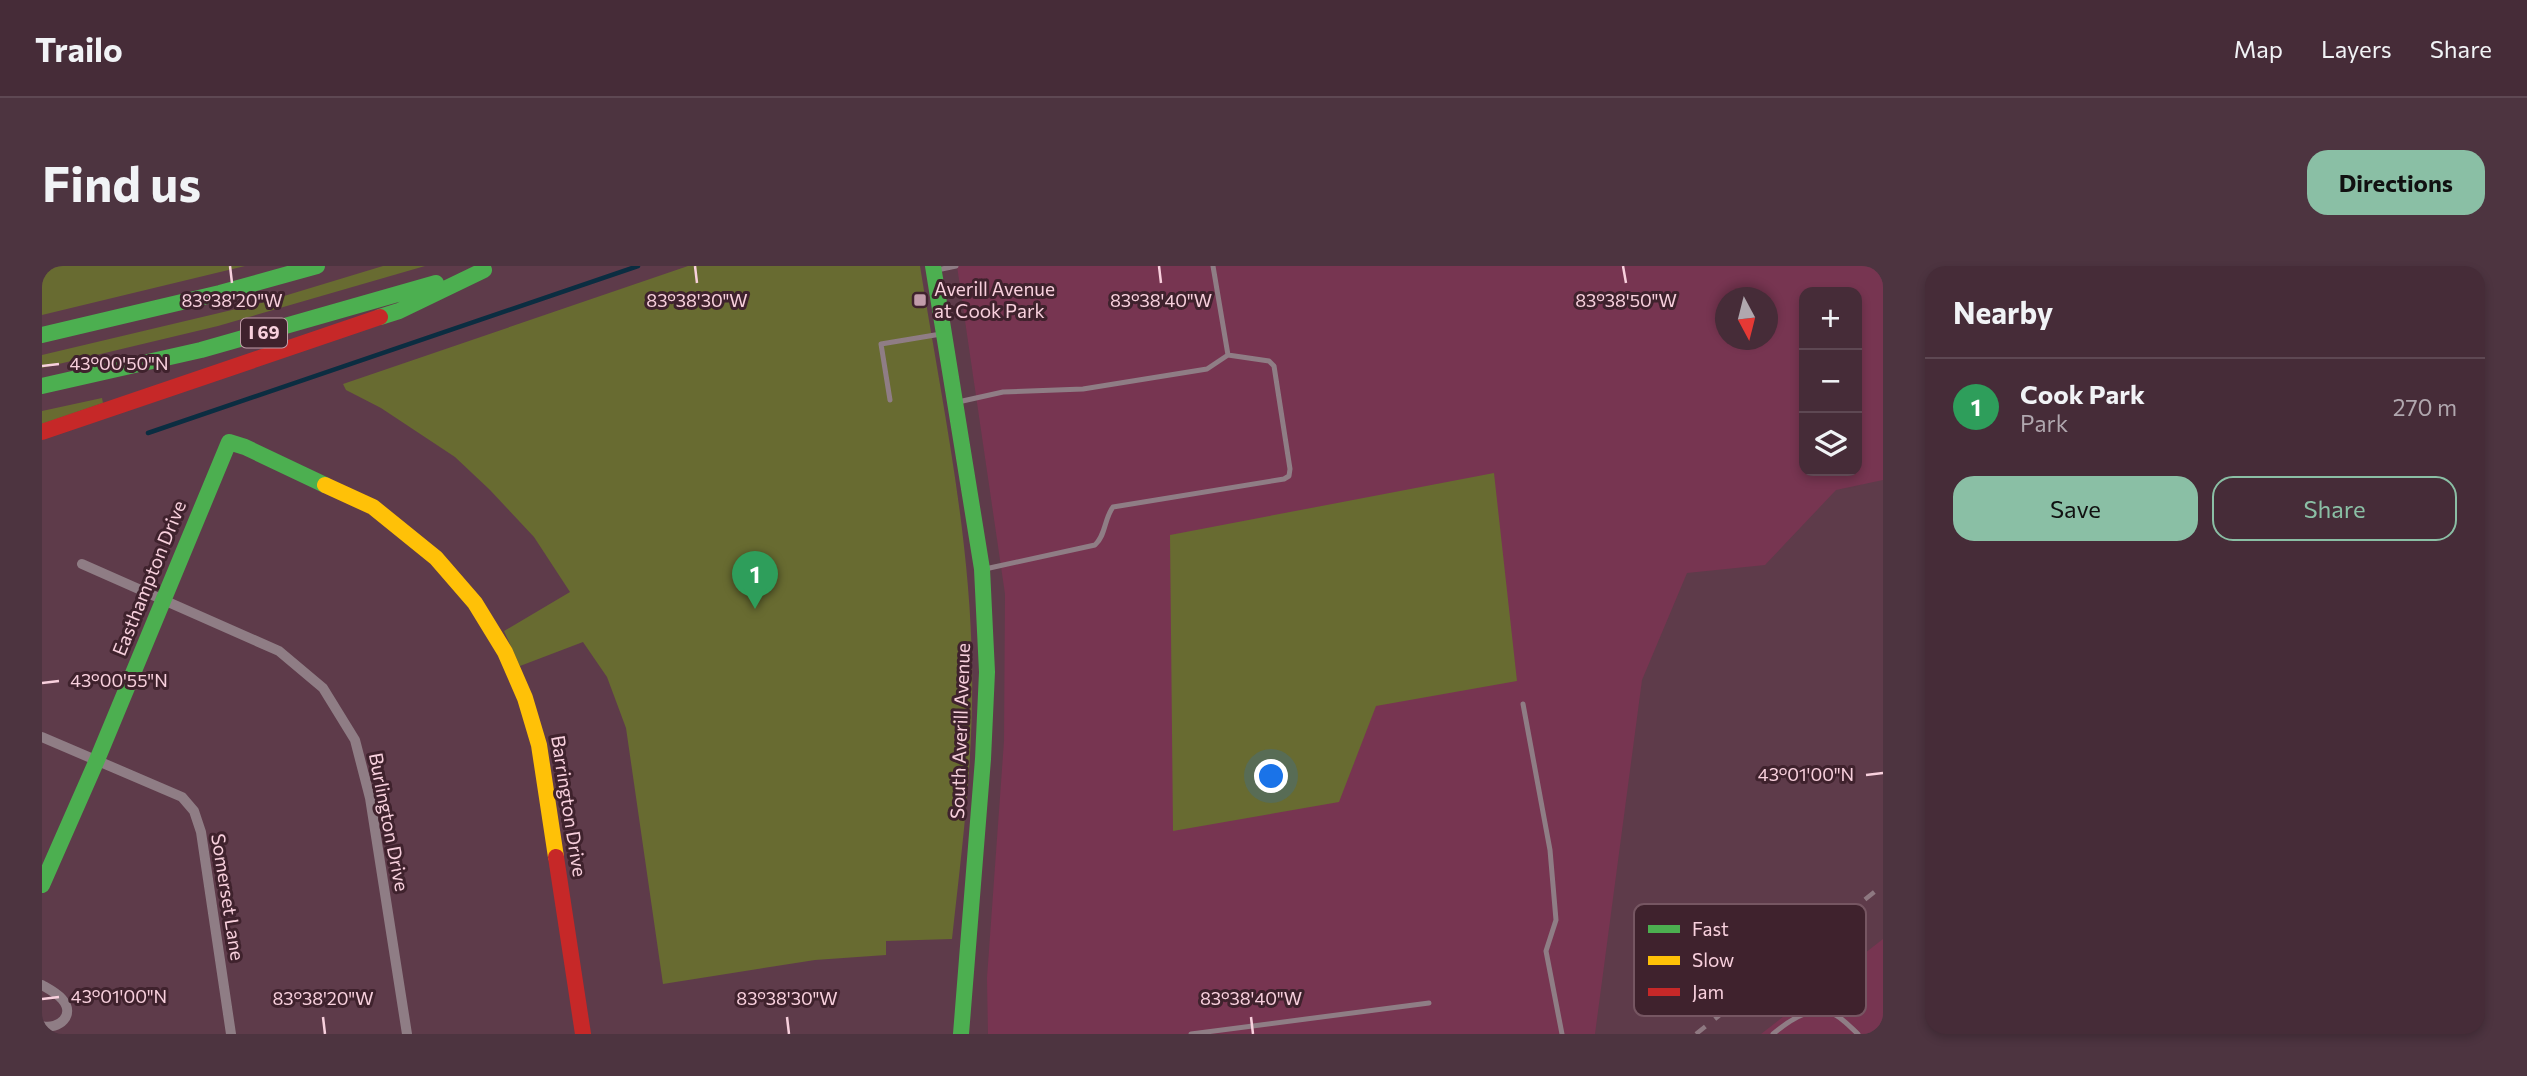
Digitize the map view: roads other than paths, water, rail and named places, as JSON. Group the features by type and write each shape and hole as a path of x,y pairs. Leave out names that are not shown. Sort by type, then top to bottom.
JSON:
{"main road":[{"path":"42,335 220,293 317,266"},
{"path":"42,432 399,312 490,268"},
{"name":"I 69","path":"42,386 201,350 490,268"},
{"name":"South Averill Avenue","path":"933,269 982,569 987,672 961,1034"},
{"name":"Easthampton Drive","path":"42,885 229,442"},
{"name":"Barrington Drive","path":"229,442 373,507 436,558 475,603 505,652 525,698 540,745 583,1034"}],"street":[{"name":"Burlington Drive","path":"82,564 279,651 323,688 355,740 370,798 407,1034"},
{"name":"Somerset Lane","path":"42,737 182,797 194,811 201,832 231,1034"},
{"path":"42,985 59,996 67,1013 63,1023 58,1026 42,1026"}],"lane":[{"path":"933,269 957,266"},
{"path":"1213,266 1228,355"},
{"path":"890,400 881,344 944,334"},
{"path":"955,402 1003,393 1083,389 1207,369 1228,355 1269,361 1274,366 1289,476 1113,507 1108,513 1101,539 1095,545 982,569"},
{"path":"1523,704 1550,850 1556,920 1546,950 1562,1034"},
{"path":"1191,1034 1270,1026 1429,1003"},
{"path":"1773,1034 1801,1016"},
{"path":"1836,1016 1858,1034"},
{"path":"1270,1026 1271,1034"}],"waterway":[{"path":"148,433 638,266"}],"railway":[{"path":"1859,904 1883,885"},
{"path":"1696,1034 1719,1016"}],"place":[{"name":"Averill Avenue at Cook Park","path":"920,300"},
{"name":"Cook Park","path":"755,609"}]}
